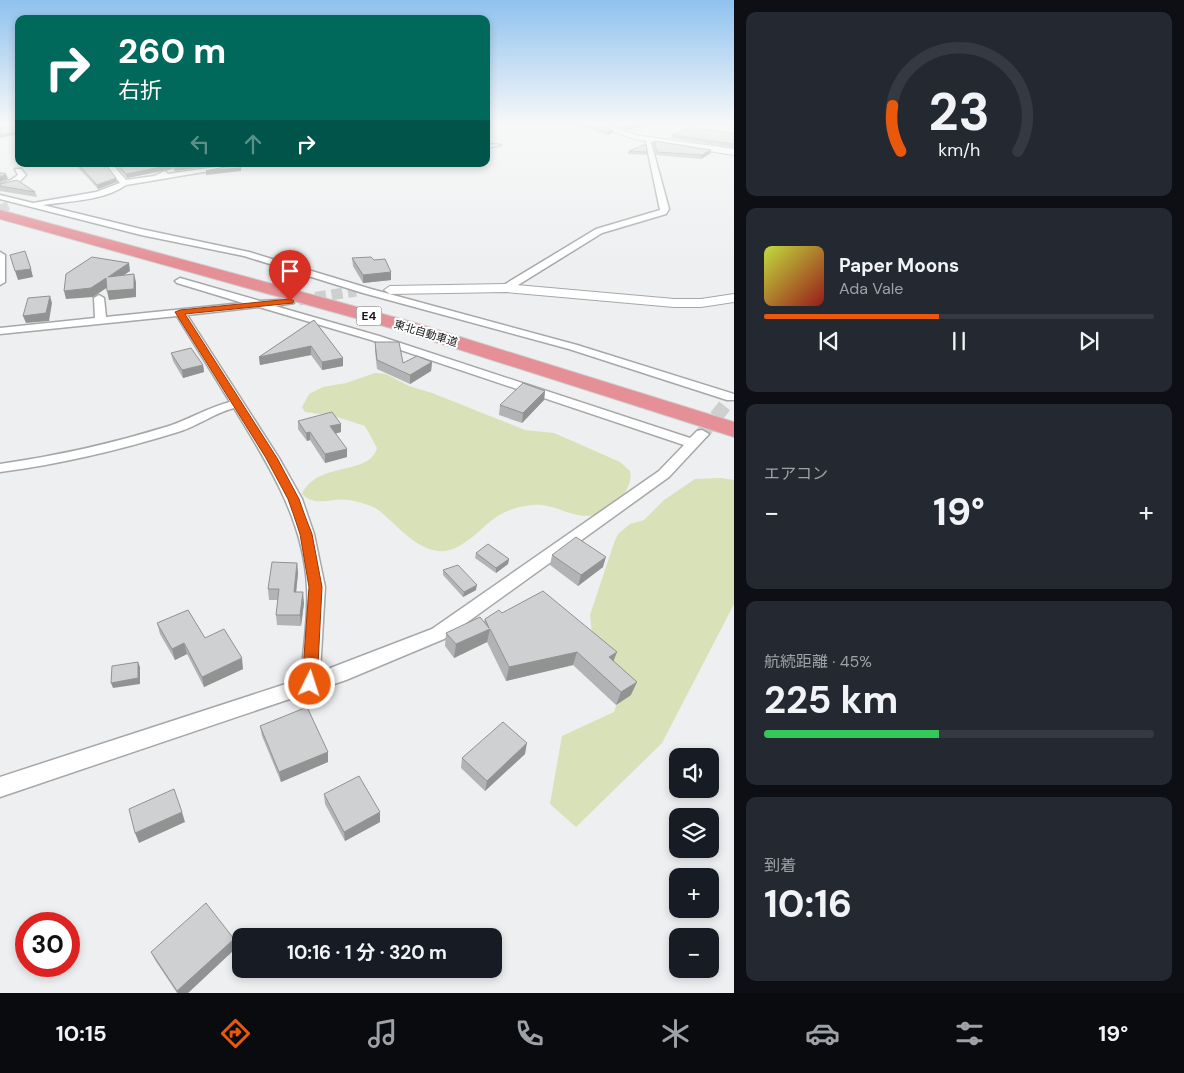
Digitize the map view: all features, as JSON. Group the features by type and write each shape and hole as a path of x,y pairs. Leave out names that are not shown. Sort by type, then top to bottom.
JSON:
{"highway":[{"name":"東北自動車道","path":"8,207 334,295 575,365 732,402"},
{"name":"東北自動車道","path":"8,207 405,326 734,430"}],"street":[{"path":"112,169 124,183"},
{"path":"156,178 178,169"},
{"path":"0,197 8,207 30,205 103,192 117,188 124,183 213,169"},
{"path":"506,288 599,231 663,212 665,209 663,196 656,169"},
{"path":"0,186 19,180 22,176 18,171"},
{"path":"30,205 246,254 362,291 573,347 732,402"},
{"path":"0,255 0,282"},
{"path":"0,787 310,684 438,634 664,474 698,439 375,338 180,282"},
{"path":"362,291 506,288 640,302 701,303 734,298"},
{"path":"99,298 101,321"},
{"path":"0,331 290,301"},
{"path":"180,312 272,458 294,499 306,534 316,587 310,684"},
{"path":"0,468 57,460 130,441 176,428 220,408 237,404"}],"green space":[{"path":"375,373 386,374 409,386 432,393 525,430 554,433 620,462 630,471 628,486 618,501 603,512 595,515 572,514 543,505 525,506 511,510 495,518 461,545 446,551 421,546 371,506 343,499 319,501 307,498 302,494 309,484 330,472 364,462 372,457 377,448 365,426 334,416 305,412 302,407 309,394 323,387 346,383"},
{"path":"721,478 734,480 734,604 662,743 576,827 550,804 562,736 614,712 626,679 592,634 590,615 614,543 618,534 630,524 644,520 664,500 695,479"}],"building":[{"path":"83,169 110,169 116,178 97,185"},
{"path":"122,169 149,169 126,174"},
{"path":"17,180 35,192 0,186 0,184"},
{"path":"25,251 31,269 15,271 10,255"},
{"path":"92,257 129,263 108,277 134,274 134,289 107,291 106,278 91,288 64,291 66,274"},
{"path":"371,257 374,260 385,259 391,272 363,275 352,258"},
{"path":"50,296 46,313 23,316 28,298"},
{"path":"314,320 343,358 322,362 311,346 259,357"},
{"path":"375,342 399,342 403,363 417,356 432,362 410,375 377,360"},
{"path":"191,348 203,365 182,370 171,353"},
{"path":"523,383 545,391 523,413 500,405"},
{"path":"332,412 341,424 330,426 347,449 325,454 310,432 306,433 298,421"},
{"path":"576,537 606,557 581,575 552,555"},
{"path":"488,544 509,559 496,568 476,553"},
{"path":"272,562 297,563 294,592 303,592 300,615 276,615 279,589 268,589"},
{"path":"458,565 477,585 464,592 443,570"},
{"path":"543,591 617,652 609,657 637,682 621,692 577,652 509,667 490,629 456,644 446,633 480,617 489,628 485,619 499,610 502,613"},
{"path":"188,610 205,638 224,629 242,658 202,677 184,643 172,649 157,623"},
{"path":"138,662 138,678 111,683 112,666"},
{"path":"307,707 328,752 279,772 260,726"},
{"path":"503,722 527,743 487,781 462,758"},
{"path":"359,776 380,812 344,832 324,794"},
{"path":"174,789 182,812 135,833 129,809"},
{"path":"206,903 232,936 232,941 177,991 151,952"}],"tunnel":[{"path":"0,209 12,204"},
{"path":"299,300 356,291"},
{"path":"702,434 727,403"}],"route":[{"path":"290,301 180,312 272,458 294,499 300,516 306,534 316,587 310,684"}]}
